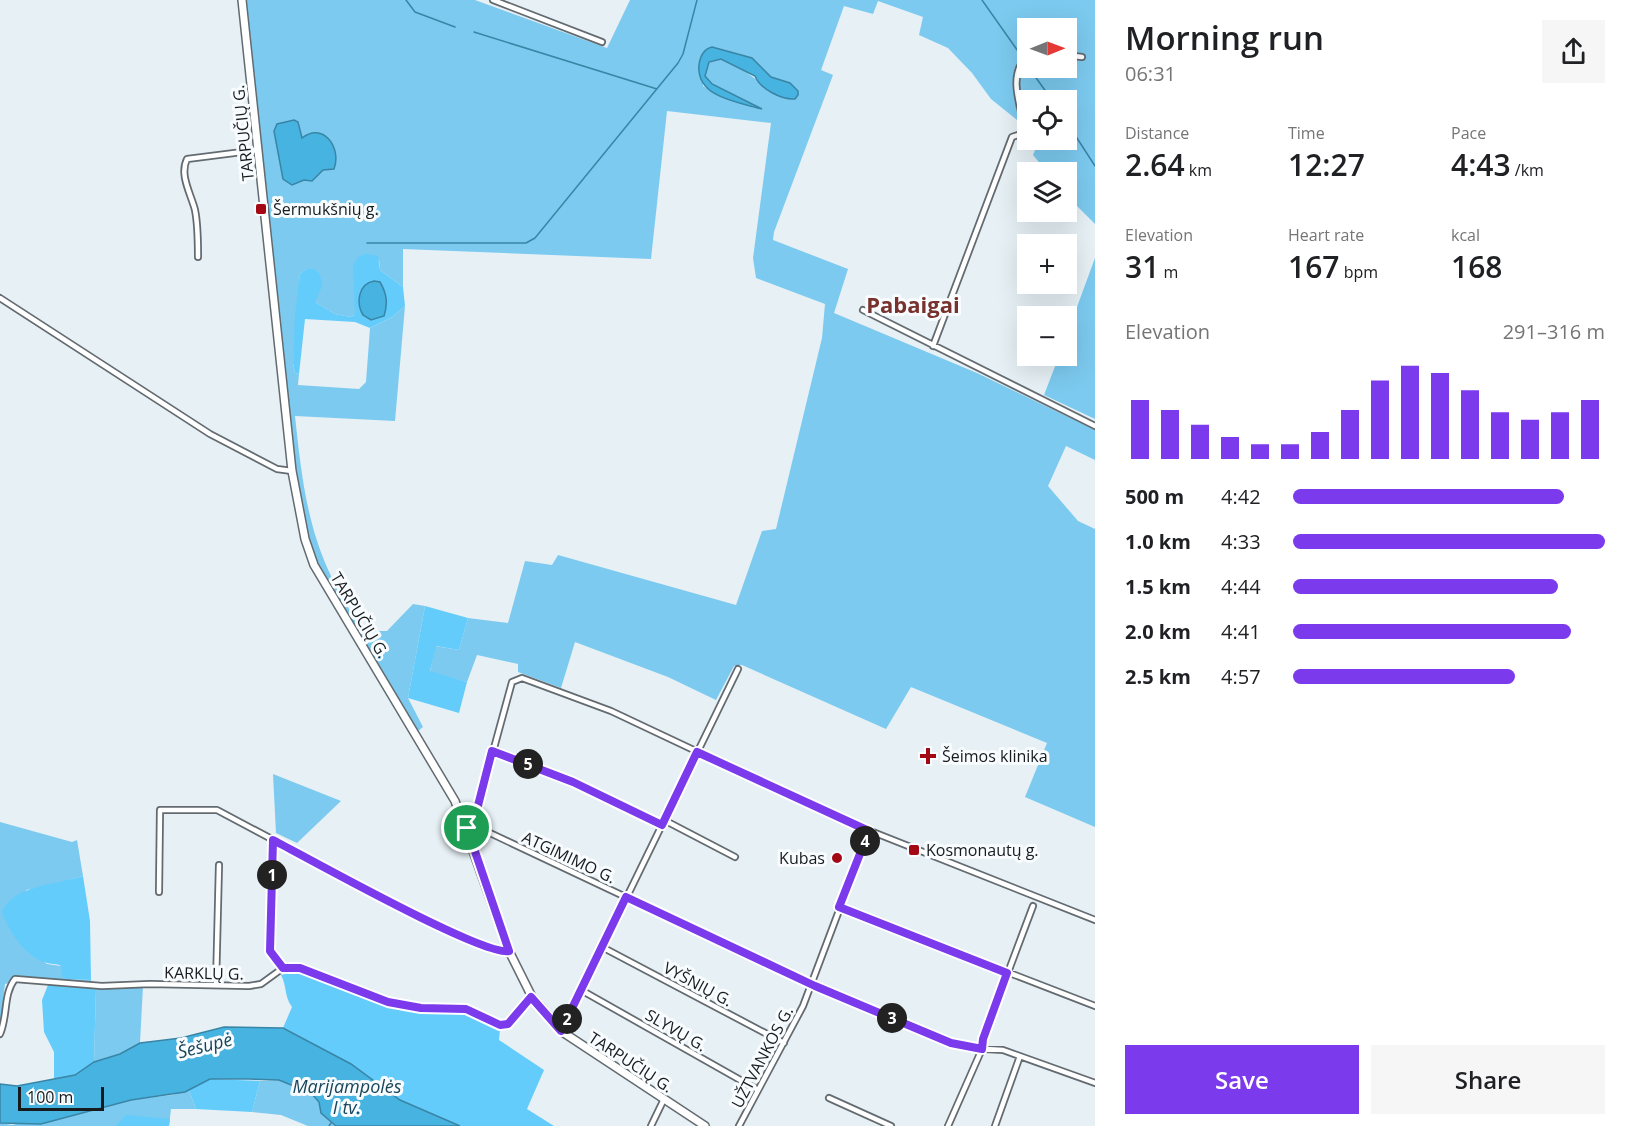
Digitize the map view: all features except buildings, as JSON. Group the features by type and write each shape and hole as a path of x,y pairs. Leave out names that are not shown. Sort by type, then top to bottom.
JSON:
{"main road":[{"name":"TARPUČIŲ G.","path":"242,0 292,471 305,539 314,565 470,827 509,951 531,997 561,1031 705,1126"}],"street":[{"path":"493,0 602,42"},
{"path":"1077,56 1082,57"},
{"path":"933,346 1012,137 1021,134 1025,128 1017,71"},
{"path":"198,257 194,209 187,187 184,165 187,159 258,150"},
{"path":"0,298 210,434 277,470 292,471"},
{"path":"863,310 1095,426"},
{"path":"561,1031 738,669"},
{"path":"470,827 512,682 517,678 611,711 869,831 1095,920"},
{"path":"492,751 573,782 735,857"},
{"path":"159,892 160,810 217,810 398,906 477,943 502,952 509,951"},
{"name":"ATGIMIMO G.","path":"470,827 811,984 951,1043 982,1049 1003,1050 1095,1083"},
{"name":"UŽTVANKOS G.","path":"739,1126 784,1042 811,984 869,831"},
{"path":"273,840 270,951 283,968 300,968 401,1005 466,1009 500,1025 508,1024 531,997"},
{"path":"216,985 219,865"},
{"path":"948,1126 982,1049 983,1039 1033,906"},
{"path":"839,907 1095,1006"},
{"name":"VYŠNIŲ G.","path":"602,948 784,1042"},
{"name":"KARKLŲ G.","path":"0,1034 8,990 15,979 102,986 261,984 283,968"},
{"name":"SLYVŲ G.","path":"581,990 758,1090"},
{"path":"995,1126 1020,1056"},
{"path":"830,1098 891,1126"},
{"path":"651,1126 664,1099"}],"shaded area":[{"path":"245,0 475,0 607,48 630,0 1095,0 1095,224 1077,206 1077,162 1039,162 1033,155 1035,150 1077,150 1077,90 1017,90 1017,120 991,99 972,73 948,48 919,35 923,17 878,1 873,14 844,6 821,70 833,75 773,240 848,269 834,313 977,373 1095,430 1095,460 1066,446 1048,486 1078,521 1095,529 1095,827 1025,797 1047,743 911,687 886,729 742,665 734,666 716,700 668,677 575,642 561,688 518,672 518,664 477,655 467,682 430,672 435,646 459,650 468,618 508,623 525,561 552,565 558,555 736,605 762,531 776,529 822,338 825,304 756,278 753,258 771,123 667,111 651,259 403,249 403,287 380,270 379,260 355,290 355,315 351,317 335,314 315,302 314,269 306,269 300,274 293,363 295,373 299,374 298,385 359,389 366,382 370,328 392,317 405,306 395,421 295,416 302,476 313,529 346,605 364,631 387,631 413,604 425,606 408,698 423,727 418,731 312,553 295,471","holes":["712,47 752,58 771,77 790,83 780,97 735,64 721,59 709,62 705,76 712,84 758,107 720,96 703,86 703,54"]},
{"path":"366,254 378,256 380,270 403,287 405,306 392,317 370,328 355,322 305,319 299,374 295,373 293,363 295,314 300,274 306,269 314,269 320,274 322,286 315,302 335,314 351,317 355,315 353,266 358,257"},
{"path":"1095,258 1095,419 1044,395 1055,366 1077,366 1077,307"},
{"path":"425,606 468,618 459,650 436,646 430,671 467,682 459,713 408,698"},
{"path":"273,774 341,801 297,843 276,833"},
{"path":"0,822 72,842 77,840 83,876 26,890 25,948 47,964 61,966 66,979 91,980 96,989 16,981 5,984 0,1026"},
{"path":"83,876 90,921 91,980 66,979 62,976 61,966 39,960 25,949 9,927 2,912 16,896 26,891"},
{"path":"296,971 383,1004 420,1012 469,1015 500,1029 499,1040 544,1070 527,1109 554,1126 460,1126 400,1100 351,1064 283,1028 292,1007 281,975"},
{"path":"48,985 96,989 94,1062 75,1075 54,1079 54,1052 44,1032 42,1000"},
{"path":"143,986 140,1043 120,1054 94,1062 96,989"},
{"path":"210,1079 260,1081 252,1112 196,1109 189,1090"},
{"path":"279,1080 310,1092 328,1119 336,1126 308,1126 281,1115 252,1112 260,1081"},
{"path":"189,1090 196,1109 171,1109 169,1126 0,1126 0,1123 12,1125"},
{"path":"126,1115 170,1119 169,1126 116,1126"}],"water":[{"path":"712,47 752,58 771,77 790,83 798,91 798,95 795,99 778,96 766,89 755,76 721,59 709,62 705,76 712,84 762,109 730,100 711,91 700,76 699,65 701,56"},
{"path":"294,120 298,122 302,138 317,133 329,139 333,145 336,161 334,169 323,170 312,181 304,180 292,185 283,179 274,131 277,124"},
{"path":"374,281 380,282 382,286 386,307 384,316 371,320 363,315 359,300 365,286"},
{"name":"Marijampolės I tv.","path":"224,1027 283,1028 351,1064 400,1100 460,1126 336,1126 321,1113 319,1102 311,1093 279,1080 249,1079 210,1079 185,1092 131,1100 41,1124 0,1123 0,1084 17,1086 75,1075 94,1062 120,1054 140,1043 181,1038"}],"waterway":[{"path":"406,0 415,12 455,27"},
{"path":"367,243 526,243 535,238 678,63 683,54 697,0"},
{"path":"982,0 1017,50"},
{"path":"474,32 657,89"},
{"path":"1036,78 1045,90"},
{"path":"1077,138 1095,166"}],"place":[{"name":"Šermukšnių g.","path":"261,209"},
{"name":"Šeimos klinika","path":"928,756"},
{"name":"Kosmonautų g.","path":"914,850"},
{"name":"Kubas","path":"837,858"}],"district":[{"name":"Pabaigai","path":"913,305"}],"route":[{"path":"492,751 573,782 662,825 697,752 869,831 839,907 1007,973 983,1039 982,1049 967,1048 951,1043 815,986 626,897 561,1031 531,997 508,1024 500,1025 466,1009 421,1008 388,1002 300,968 283,968 272,956 270,951 273,840 398,906 477,943 502,952 509,951 467,828 473,825 492,751"}],"water label":[{"name":"Šešupė","path":"205,1046"}]}
